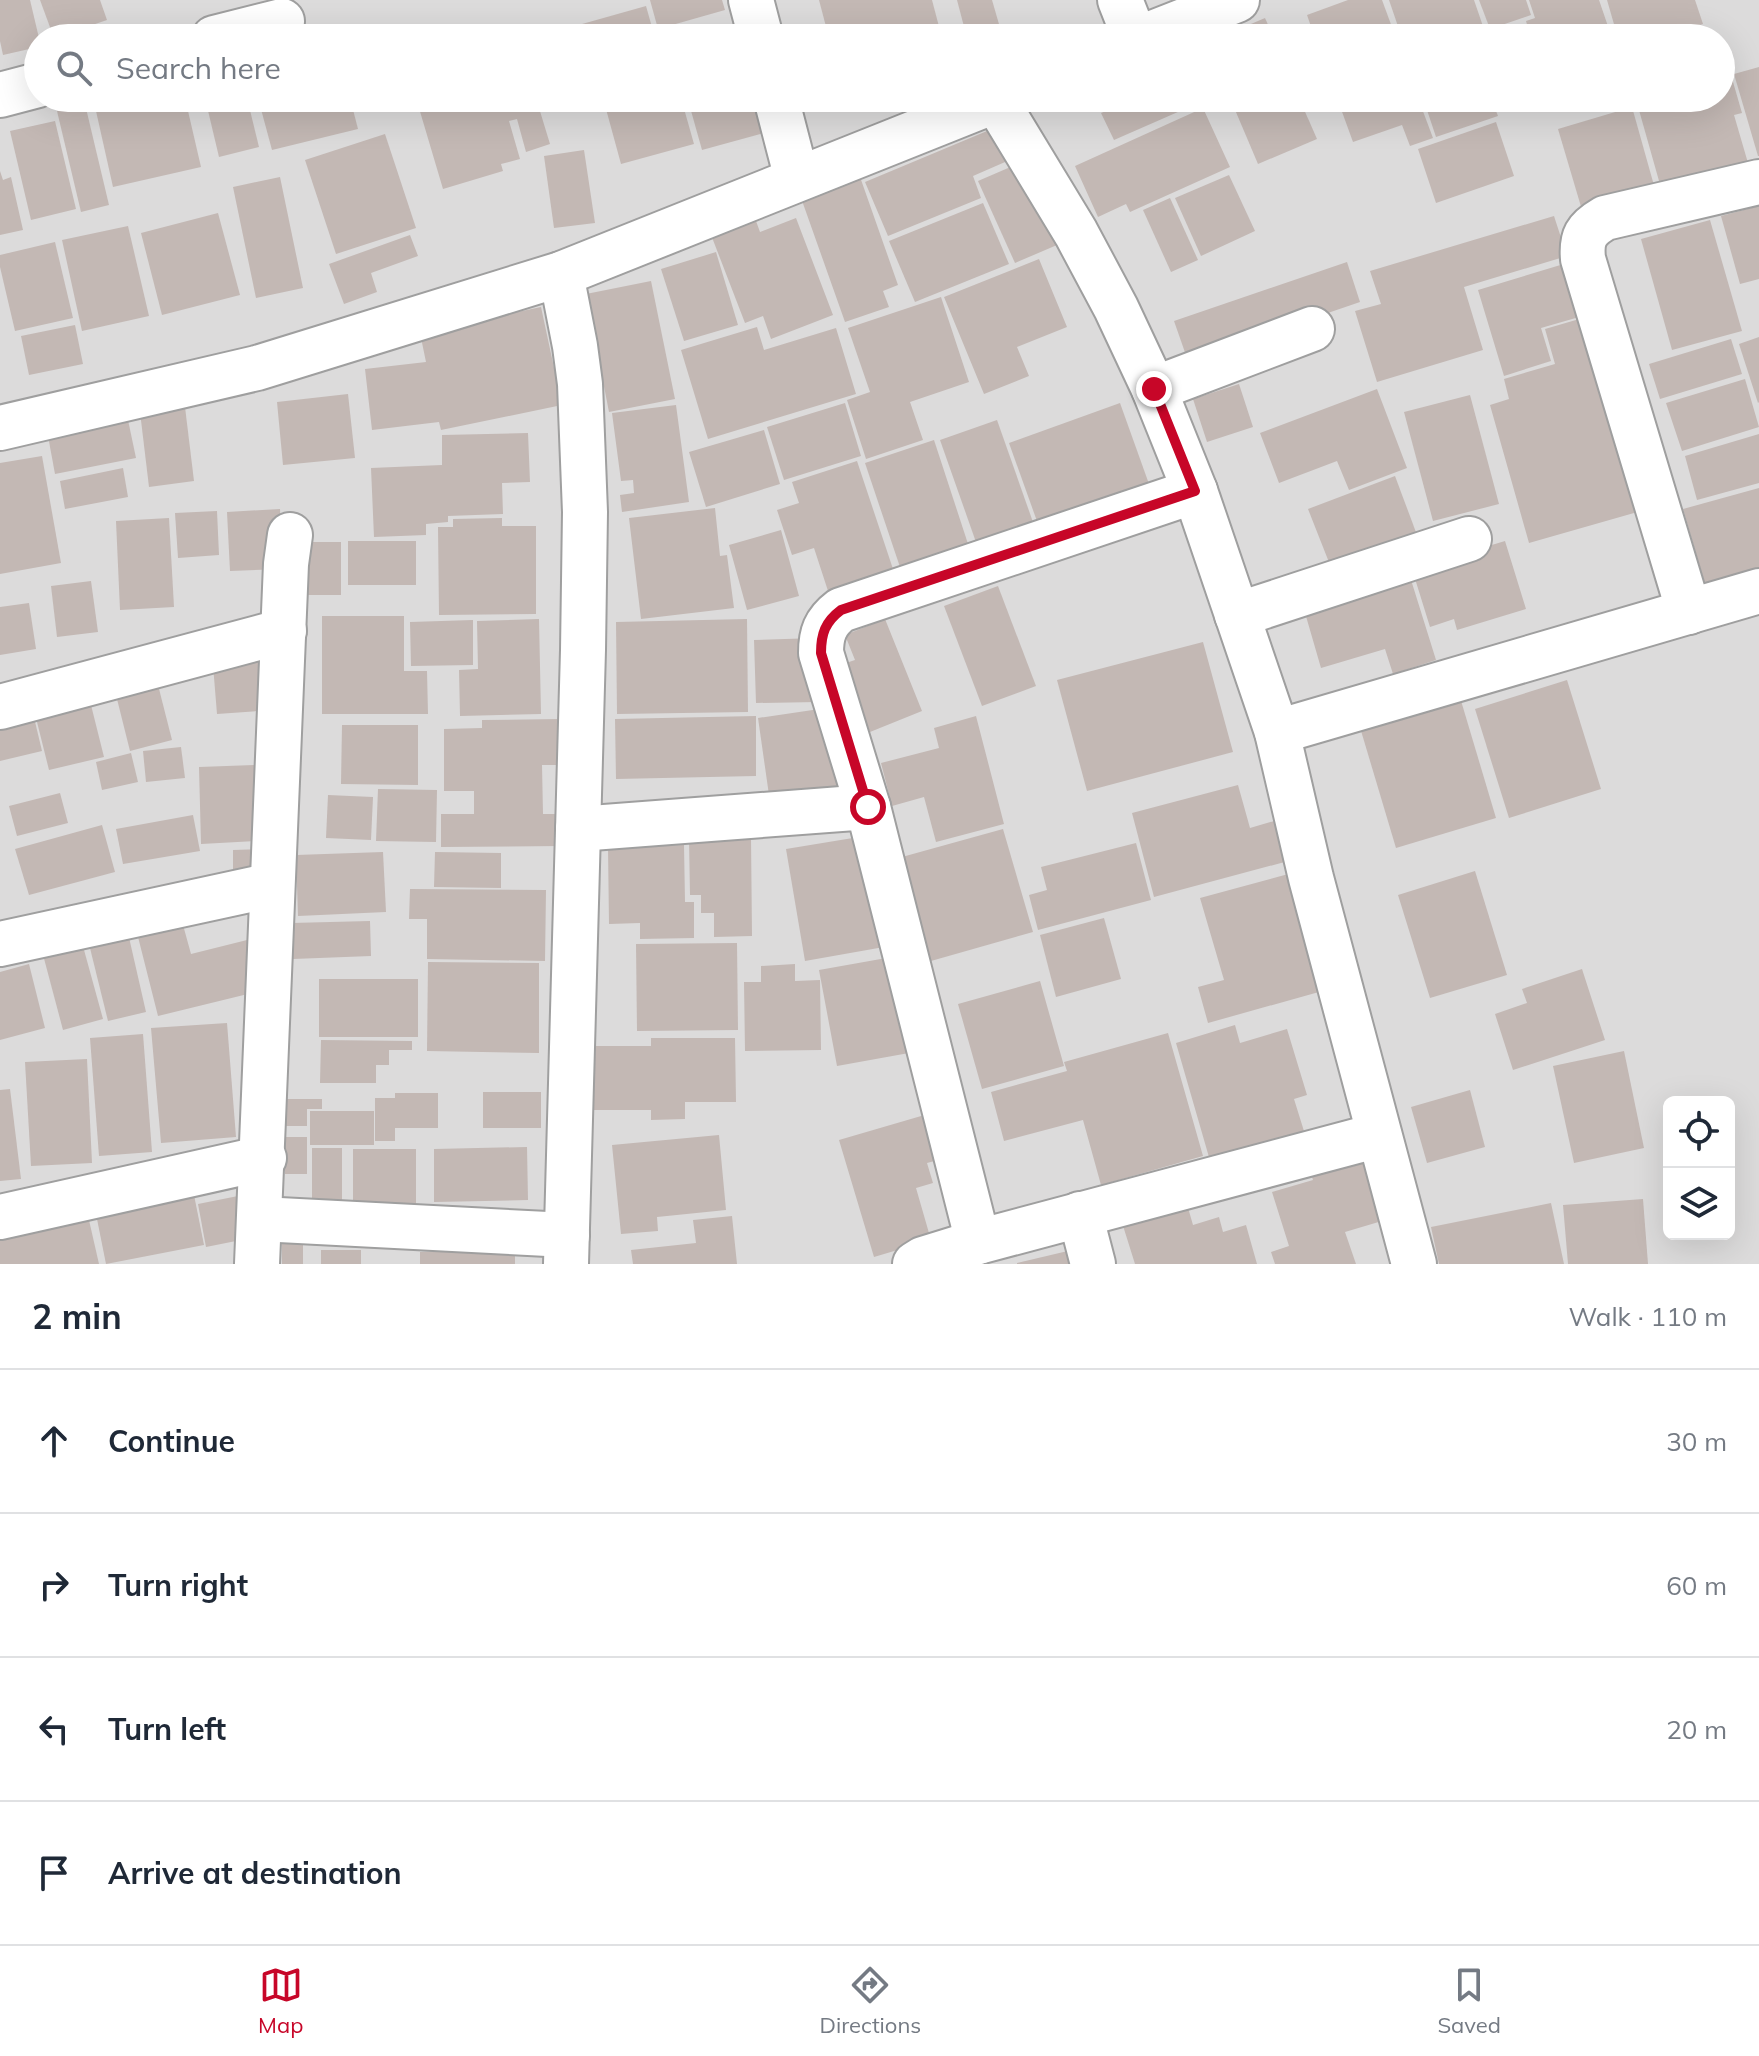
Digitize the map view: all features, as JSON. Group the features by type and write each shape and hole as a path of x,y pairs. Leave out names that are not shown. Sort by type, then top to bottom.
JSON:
{"street":[{"path":"751,0 757,24"},
{"path":"1120,0 1131,24"},
{"path":"1174,24 1237,0"},
{"path":"270,24 282,21"},
{"path":"0,95 24,89"},
{"path":"780,112 797,179"},
{"path":"0,428 257,368 561,274 966,112"},
{"path":"1006,112 1076,233 1154,389 1195,491 1277,732 1311,878 1414,1264"},
{"path":"1689,612 1583,259 1582,244 1585,233 1605,218 1759,182"},
{"path":"260,1219 566,1249 584,634 583,434 575,346 561,274"},
{"path":"1154,389 1312,329"},
{"path":"978,1242 868,807 821,653 821,635 832,617 841,610 1195,491"},
{"path":"257,1264 290,535"},
{"path":"1237,615 1469,539"},
{"path":"1277,732 1759,591"},
{"path":"0,707 284,631"},
{"path":"578,829 868,807"},
{"path":"0,944 272,885"},
{"path":"915,1264 978,1242 1379,1135"},
{"path":"0,1217 264,1158"},
{"path":"1080,1214 1093,1264"}],"shaded area":[{"path":"0,0 1191,0 1134,24 24,24 24,112 1735,112 1735,24 1176,24 1231,0 1759,0 1759,1264 0,1264"}],"building":[{"path":"0,0 30,0 36,24 24,24 24,50 3,55"},
{"path":"40,0 100,0 107,20 95,24 49,24"},
{"path":"650,0 722,0 725,10 676,24 657,24"},
{"path":"819,0 932,0 938,24 825,24"},
{"path":"957,0 992,0 999,24 963,24"},
{"path":"1348,0 1382,0 1391,24 1310,24 1307,15"},
{"path":"1389,0 1474,0 1482,24 1397,24"},
{"path":"1479,0 1526,0 1531,15 1505,24 1488,24"},
{"path":"1529,0 1599,0 1607,24 1527,24 1526,21 1535,18"},
{"path":"1607,0 1695,0 1703,24 1614,24"},
{"path":"646,6 651,24 582,24"},
{"path":"1265,18 1268,24 1251,24"},
{"path":"1759,67 1759,156 1735,77 1735,74"},
{"path":"1735,89 1742,113 1734,115 1748,163 1661,188 1640,112 1735,112"},
{"path":"57,112 87,112 109,205 81,212"},
{"path":"96,112 188,112 201,167 113,187"},
{"path":"208,112 250,112 259,147 219,157"},
{"path":"262,112 354,112 358,129 272,150"},
{"path":"420,112 540,112 550,144 526,152 517,119 509,121 520,159 501,164 503,171 443,189"},
{"path":"607,112 685,112 694,144 621,164"},
{"path":"691,112 766,112 771,131 702,150"},
{"path":"1103,112 1178,112 1114,140 1101,113"},
{"path":"1194,112 1205,112 1230,167 1130,212 1126,204 1098,217 1075,166"},
{"path":"1236,112 1305,112 1317,139 1258,164"},
{"path":"1342,112 1423,112 1433,138 1410,146 1402,125 1353,142"},
{"path":"1428,112 1496,112 1498,116 1436,137"},
{"path":"1615,112 1633,112 1655,189 1582,210 1558,129"},
{"path":"55,121 76,209 31,220 10,131"},
{"path":"1496,122 1514,176 1436,203 1418,149"},
{"path":"999,126 1012,159 973,176 981,198 888,236 865,182"},
{"path":"385,134 416,228 336,254 305,160"},
{"path":"584,150 595,223 554,228 544,156"},
{"path":"1022,162 1057,245 1015,263 978,181"},
{"path":"0,171 3,180 11,177 23,230 0,235"},
{"path":"859,174 898,285 883,291 889,307 845,322 800,195"},
{"path":"1229,175 1255,231 1201,256 1175,198"},
{"path":"280,177 303,288 256,298 233,187"},
{"path":"1170,198 1198,260 1171,272 1143,210"},
{"path":"983,203 1009,264 915,302 889,241"},
{"path":"1759,206 1759,279 1740,284 1721,216"},
{"path":"752,210 760,232 796,218 833,315 771,339 763,316 745,323 708,227"},
{"path":"218,213 240,295 162,315 141,233"},
{"path":"1554,216 1567,256 1464,287 1483,350 1377,382 1355,311 1381,304 1370,271"},
{"path":"1710,220 1742,331 1672,350 1641,239"},
{"path":"128,226 149,316 82,331 62,240"},
{"path":"410,235 418,256 371,273 377,292 344,304 329,264"},
{"path":"55,242 73,318 15,331 0,255"},
{"path":"716,252 738,325 684,341 661,269"},
{"path":"1039,259 1067,327 1017,347 1029,376 984,394 944,297"},
{"path":"1577,260 1593,313 1541,328 1551,361 1504,376 1478,290"},
{"path":"1347,262 1360,302 1188,361 1174,321"},
{"path":"651,281 675,399 609,412 586,294"},
{"path":"941,297 969,382 910,402 923,440 866,459 847,400 870,392 848,328"},
{"path":"541,307 562,405 441,430 439,422 372,430 365,369 426,362 420,333"},
{"path":"1593,315 1648,509 1529,543 1490,405 1509,399 1504,379 1555,364 1545,329"},
{"path":"75,325 83,364 29,375 21,336"},
{"path":"757,327 764,350 836,328 856,394 708,439 681,350"},
{"path":"1759,337 1759,402 1758,403 1739,344"},
{"path":"1731,339 1742,374 1660,399 1649,364"},
{"path":"1745,379 1759,427 1682,451 1666,403"},
{"path":"1239,384 1253,427 1207,442 1193,399"},
{"path":"1377,389 1407,468 1349,490 1337,461 1279,483 1260,433"},
{"path":"348,394 355,458 283,465 277,402"},
{"path":"1470,395 1499,504 1433,521 1404,412"},
{"path":"845,403 861,456 784,480 767,427"},
{"path":"1120,403 1149,484 1038,524 1009,443"},
{"path":"676,405 689,502 622,512 620,495 634,493 633,480 621,481 612,413"},
{"path":"185,407 194,481 149,487 140,412"},
{"path":"128,420 136,458 55,474 48,436"},
{"path":"997,420 1034,525 977,545 940,440"},
{"path":"764,430 780,484 706,507 689,452"},
{"path":"528,433 530,482 502,483 503,514 448,516 448,522 426,524 426,535 374,537 371,468 442,465 442,435"},
{"path":"1759,434 1759,483 1697,500 1685,456"},
{"path":"934,440 970,550 902,573 865,463"},
{"path":"42,456 61,563 0,574 0,463"},
{"path":"857,461 894,572 829,594 814,548 792,555 777,510 799,503 792,482"},
{"path":"123,468 128,497 65,509 60,481"},
{"path":"1395,476 1420,543 1334,575 1308,509"},
{"path":"1759,488 1759,569 1705,584 1683,509"},
{"path":"715,508 720,556 727,555 734,608 641,619 629,518"},
{"path":"280,509 283,569 230,571 227,512"},
{"path":"217,511 219,555 178,558 175,513"},
{"path":"169,518 174,607 120,610 116,521"},
{"path":"502,518 502,526 536,526 536,614 439,615 438,527 453,527 453,519"},
{"path":"781,530 799,596 747,610 729,545"},
{"path":"348,541 416,541 416,585 348,585"},
{"path":"1505,541 1526,609 1457,630 1454,619 1430,627 1412,569"},
{"path":"306,542 341,542 341,595 306,595"},
{"path":"1407,567 1436,660 1393,674 1385,649 1321,668 1301,599"},
{"path":"91,581 98,632 57,637 51,586"},
{"path":"998,586 1036,686 982,706 944,606"},
{"path":"29,603 36,649 0,655 0,607"},
{"path":"322,616 404,616 404,671 427,671 428,714 322,714"},
{"path":"539,619 541,714 460,716 459,670 478,669 477,621"},
{"path":"747,619 748,712 617,714 616,622"},
{"path":"885,619 922,711 870,732 843,664 855,660 845,635"},
{"path":"473,620 473,665 411,666 410,622"},
{"path":"816,638 818,702 756,703 754,640"},
{"path":"1203,642 1233,752 1087,791 1057,680"},
{"path":"269,660 273,710 217,714 213,665"},
{"path":"1567,680 1601,789 1509,818 1475,709"},
{"path":"157,681 172,740 130,751 115,691"},
{"path":"1459,694 1496,818 1396,848 1359,724"},
{"path":"90,701 104,757 49,770 35,714"},
{"path":"833,707 845,785 769,795 758,718"},
{"path":"32,709 42,751 0,761 0,717"},
{"path":"756,716 756,776 616,779 615,719"},
{"path":"976,716 1004,824 936,842 924,797 892,806 881,763 939,748 934,728"},
{"path":"561,719 561,765 542,765 543,814 562,814 562,846 441,847 441,814 474,814 474,791 444,791 444,729 482,728 482,720"},
{"path":"342,725 418,725 418,785 341,784"},
{"path":"181,747 185,778 146,782 143,751"},
{"path":"131,753 138,782 102,790 96,762"},
{"path":"254,765 258,841 201,844 199,767"},
{"path":"1238,785 1250,828 1281,819 1292,860 1154,897 1132,813"},
{"path":"378,789 437,790 436,842 376,841"},
{"path":"60,793 68,823 17,836 9,806"},
{"path":"328,795 373,797 371,840 326,838"},
{"path":"193,815 200,851 123,864 116,829"},
{"path":"102,825 115,872 29,895 15,849"},
{"path":"1003,829 1033,932 931,961 902,857"},
{"path":"865,836 884,947 805,961 786,849"},
{"path":"751,837 752,936 714,937 714,913 701,913 701,895 690,895 689,838"},
{"path":"1136,843 1151,900 1038,930 1029,895 1047,890 1041,867"},
{"path":"684,845 685,902 694,902 694,938 640,939 640,923 609,924 608,847"},
{"path":"264,849 265,875 233,877 233,850"},
{"path":"383,852 386,912 298,916 296,855"},
{"path":"435,852 501,853 501,888 434,887"},
{"path":"1475,871 1507,975 1430,998 1398,895"},
{"path":"1292,873 1326,990 1208,1023 1198,987 1224,980 1200,898"},
{"path":"410,889 546,890 545,961 427,959 427,919 409,919"},
{"path":"180,914 191,954 251,939 264,990 158,1016 135,925"},
{"path":"1104,918 1121,979 1056,997 1040,935"},
{"path":"370,921 371,956 293,959 291,923"},
{"path":"128,933 146,1012 108,1021 89,944"},
{"path":"81,939 103,1019 63,1030 42,951"},
{"path":"737,943 738,1030 637,1031 636,944"},
{"path":"892,957 909,1053 837,1066 819,970"},
{"path":"428,962 539,963 539,1053 427,1051"},
{"path":"29,964 45,1028 0,1040 0,972"},
{"path":"795,964 795,981 820,980 821,1050 745,1051 744,982 761,982 761,966"},
{"path":"1582,969 1605,1040 1513,1070 1495,1014 1527,1003 1522,989"},
{"path":"319,979 418,979 418,1037 319,1037"},
{"path":"1040,981 1064,1066 982,1089 958,1004"},
{"path":"227,1023 236,1137 161,1143 151,1028"},
{"path":"1235,1025 1240,1043 1287,1029 1307,1095 1294,1099 1308,1144 1213,1171 1176,1043"},
{"path":"1168,1033 1203,1156 1101,1185 1083,1120 1004,1141 991,1092 1067,1071 1064,1062"},
{"path":"143,1034 152,1152 99,1156 90,1038"},
{"path":"651,1038 735,1038 736,1102 685,1102 685,1119 651,1120 651,1110 594,1110 593,1046 651,1046"},
{"path":"321,1040 412,1041 412,1050 389,1050 389,1065 376,1065 376,1083 320,1083"},
{"path":"1624,1051 1644,1148 1574,1163 1553,1066"},
{"path":"87,1059 92,1163 31,1166 25,1062"},
{"path":"10,1089 21,1179 0,1181 0,1090"},
{"path":"1470,1090 1485,1147 1427,1163 1411,1107"},
{"path":"483,1092 541,1092 541,1128 483,1128"},
{"path":"395,1093 438,1093 438,1128 395,1128 395,1141 375,1141 375,1098 395,1098"},
{"path":"285,1099 322,1099 322,1109 307,1109 307,1126 285,1126"},
{"path":"310,1111 374,1111 374,1145 310,1145"},
{"path":"928,1114 942,1159 927,1163 933,1183 916,1188 931,1240 874,1257 839,1140"},
{"path":"719,1135 726,1210 657,1217 658,1231 621,1234 612,1145"},
{"path":"285,1137 307,1137 307,1174 285,1174"},
{"path":"527,1147 528,1200 434,1202 434,1149"},
{"path":"312,1148 342,1148 342,1213 312,1213"},
{"path":"353,1149 416,1149 416,1219 353,1219"},
{"path":"1365,1151 1392,1218 1345,1232 1356,1264 1275,1264 1271,1252 1289,1246 1272,1192 1313,1180 1309,1168"},
{"path":"192,1185 204,1245 106,1264 94,1204"},
{"path":"1184,1194 1193,1225 1219,1217 1223,1232 1246,1225 1257,1264 1135,1264 1119,1213"},
{"path":"243,1195 251,1238 206,1247 198,1204"},
{"path":"1643,1199 1648,1264 1568,1264 1563,1205"},
{"path":"1551,1203 1564,1264 1439,1264 1431,1227"},
{"path":"86,1207 99,1264 0,1264 0,1227"},
{"path":"732,1216 737,1264 633,1264 631,1250 696,1243 693,1220"},
{"path":"282,1230 303,1230 303,1264 282,1264"},
{"path":"321,1250 361,1250 361,1264 321,1264"},
{"path":"515,1250 515,1264 420,1264 420,1252"},
{"path":"1072,1250 1076,1264 1017,1264 1017,1263"}],"route":[{"path":"868,807 821,653 821,635 827,623 841,610 1195,491 1154,389"}]}
